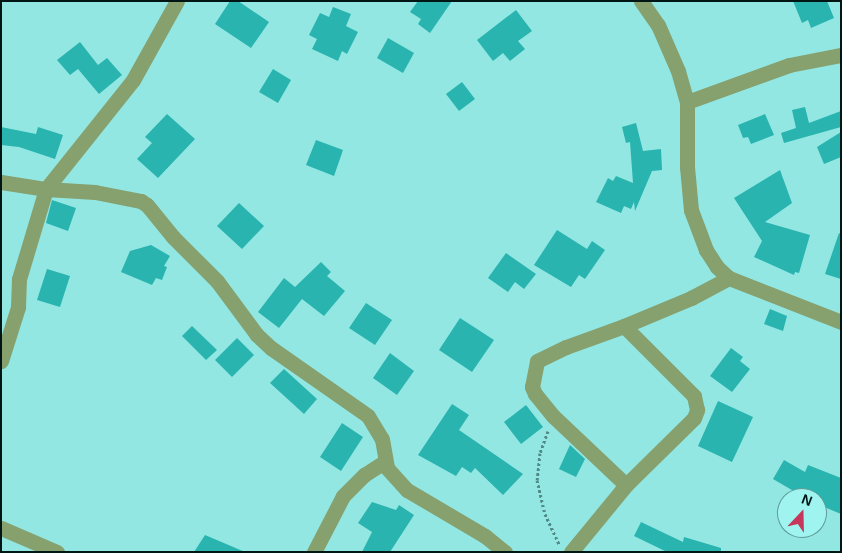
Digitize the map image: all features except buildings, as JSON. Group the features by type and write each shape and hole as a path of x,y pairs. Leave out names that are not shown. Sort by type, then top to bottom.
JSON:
{"street":[{"path":"1,361 18,308 19,279 46,189 133,80 177,1"},
{"path":"641,1 658,25 678,71 688,102 687,167 691,210 706,250 717,268 729,278 841,322"},
{"path":"688,102 789,65 810,59 841,54"},
{"path":"1,182 46,189 96,192 141,201 147,205 173,237 217,280 257,335 271,348 368,416 382,439 384,462 391,474 407,490 485,536 505,552"},
{"path":"626,485 553,416 532,387 537,361 566,346 624,326 691,298 729,278"},
{"path":"571,552 626,485 694,418 697,406 694,396 624,326"},
{"path":"314,552 344,496 364,475 384,462"},
{"path":"1,528 58,552"}],"path":[{"path":"553,416 540,453 537,480 545,514 562,552"}]}
